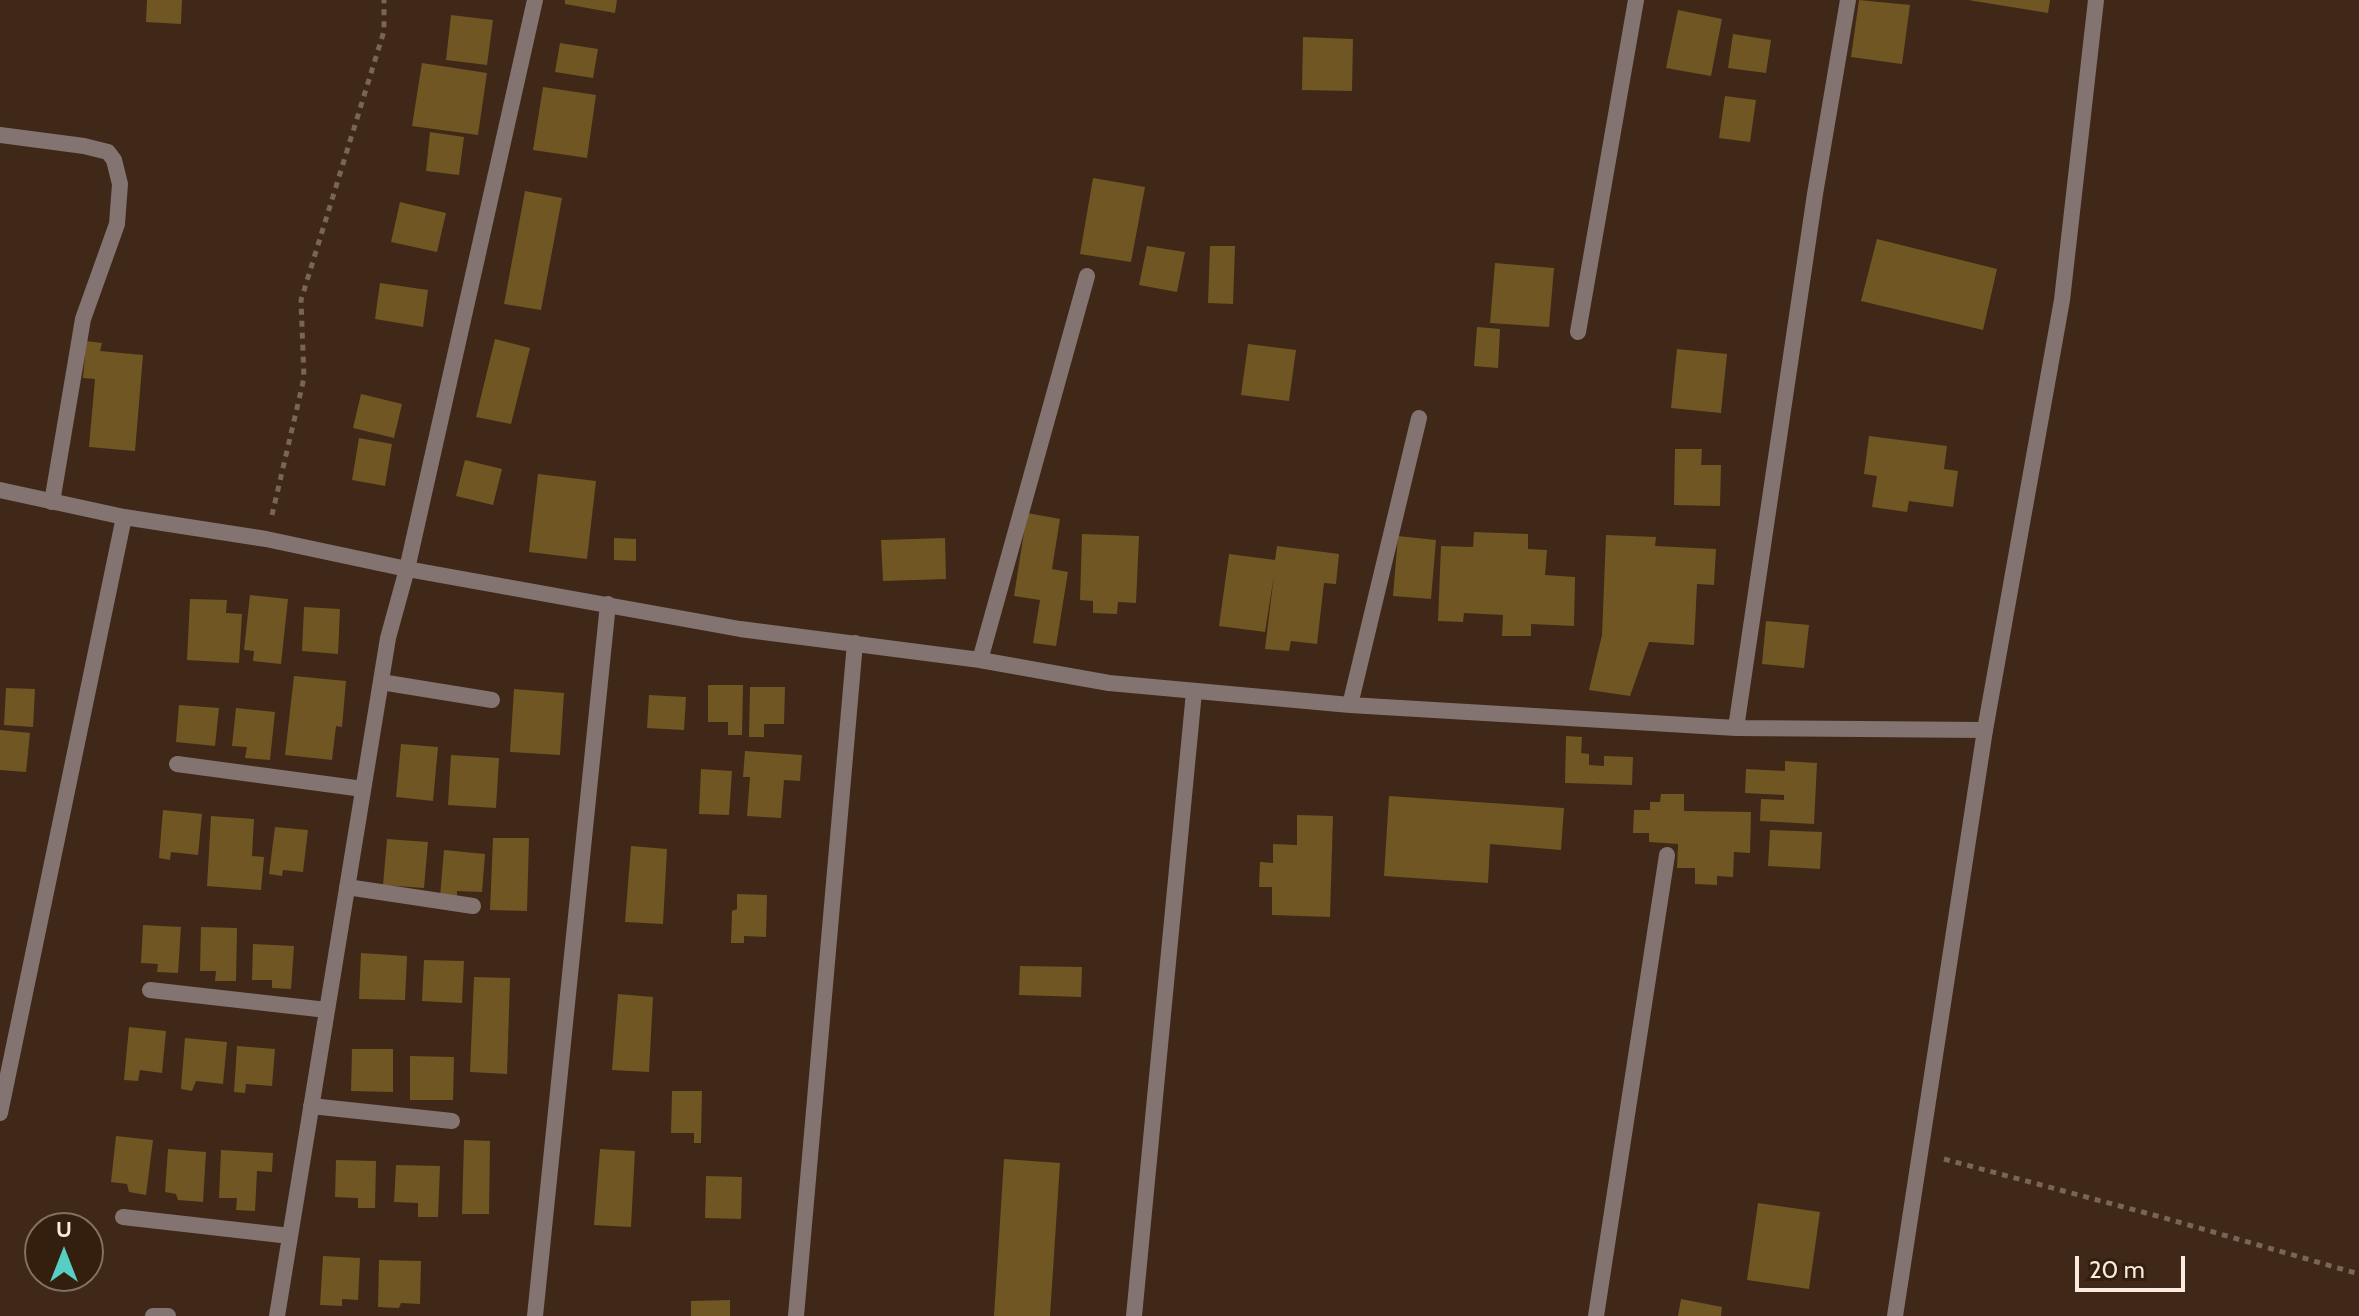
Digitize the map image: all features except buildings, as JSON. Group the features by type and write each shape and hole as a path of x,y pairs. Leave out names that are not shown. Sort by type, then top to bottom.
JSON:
{"street":[{"path":"277,1316 388,638 407,569 535,0"},
{"path":"1578,332 1636,0"},
{"path":"1736,728 1815,194 1848,0"},
{"path":"1895,1316 1985,730 2062,300 2096,0"},
{"path":"0,135 108,152 114,160 120,184 117,224 83,319 52,502"},
{"path":"980,660 1087,276"},
{"path":"1350,705 1419,418"},
{"path":"0,490 124,517 266,539 407,569 740,629 980,660 1109,683 1350,705 1736,728 1985,730"},
{"path":"0,1113 124,517"},
{"path":"535,1316 608,604"},
{"path":"796,1316 855,643"},
{"path":"381,682 492,700"},
{"path":"1134,1316 1194,692"},
{"path":"177,764 363,789"},
{"path":"1596,1316 1667,855"},
{"path":"347,887 473,906"},
{"path":"150,990 327,1010"},
{"path":"311,1106 452,1121"},
{"path":"123,1217 290,1236"},
{"path":"153,1316 168,1316"}],"path":[{"path":"266,539 304,378 301,300 384,31 384,0"},
{"path":"1919,1153 2161,1217 2359,1274"}]}
